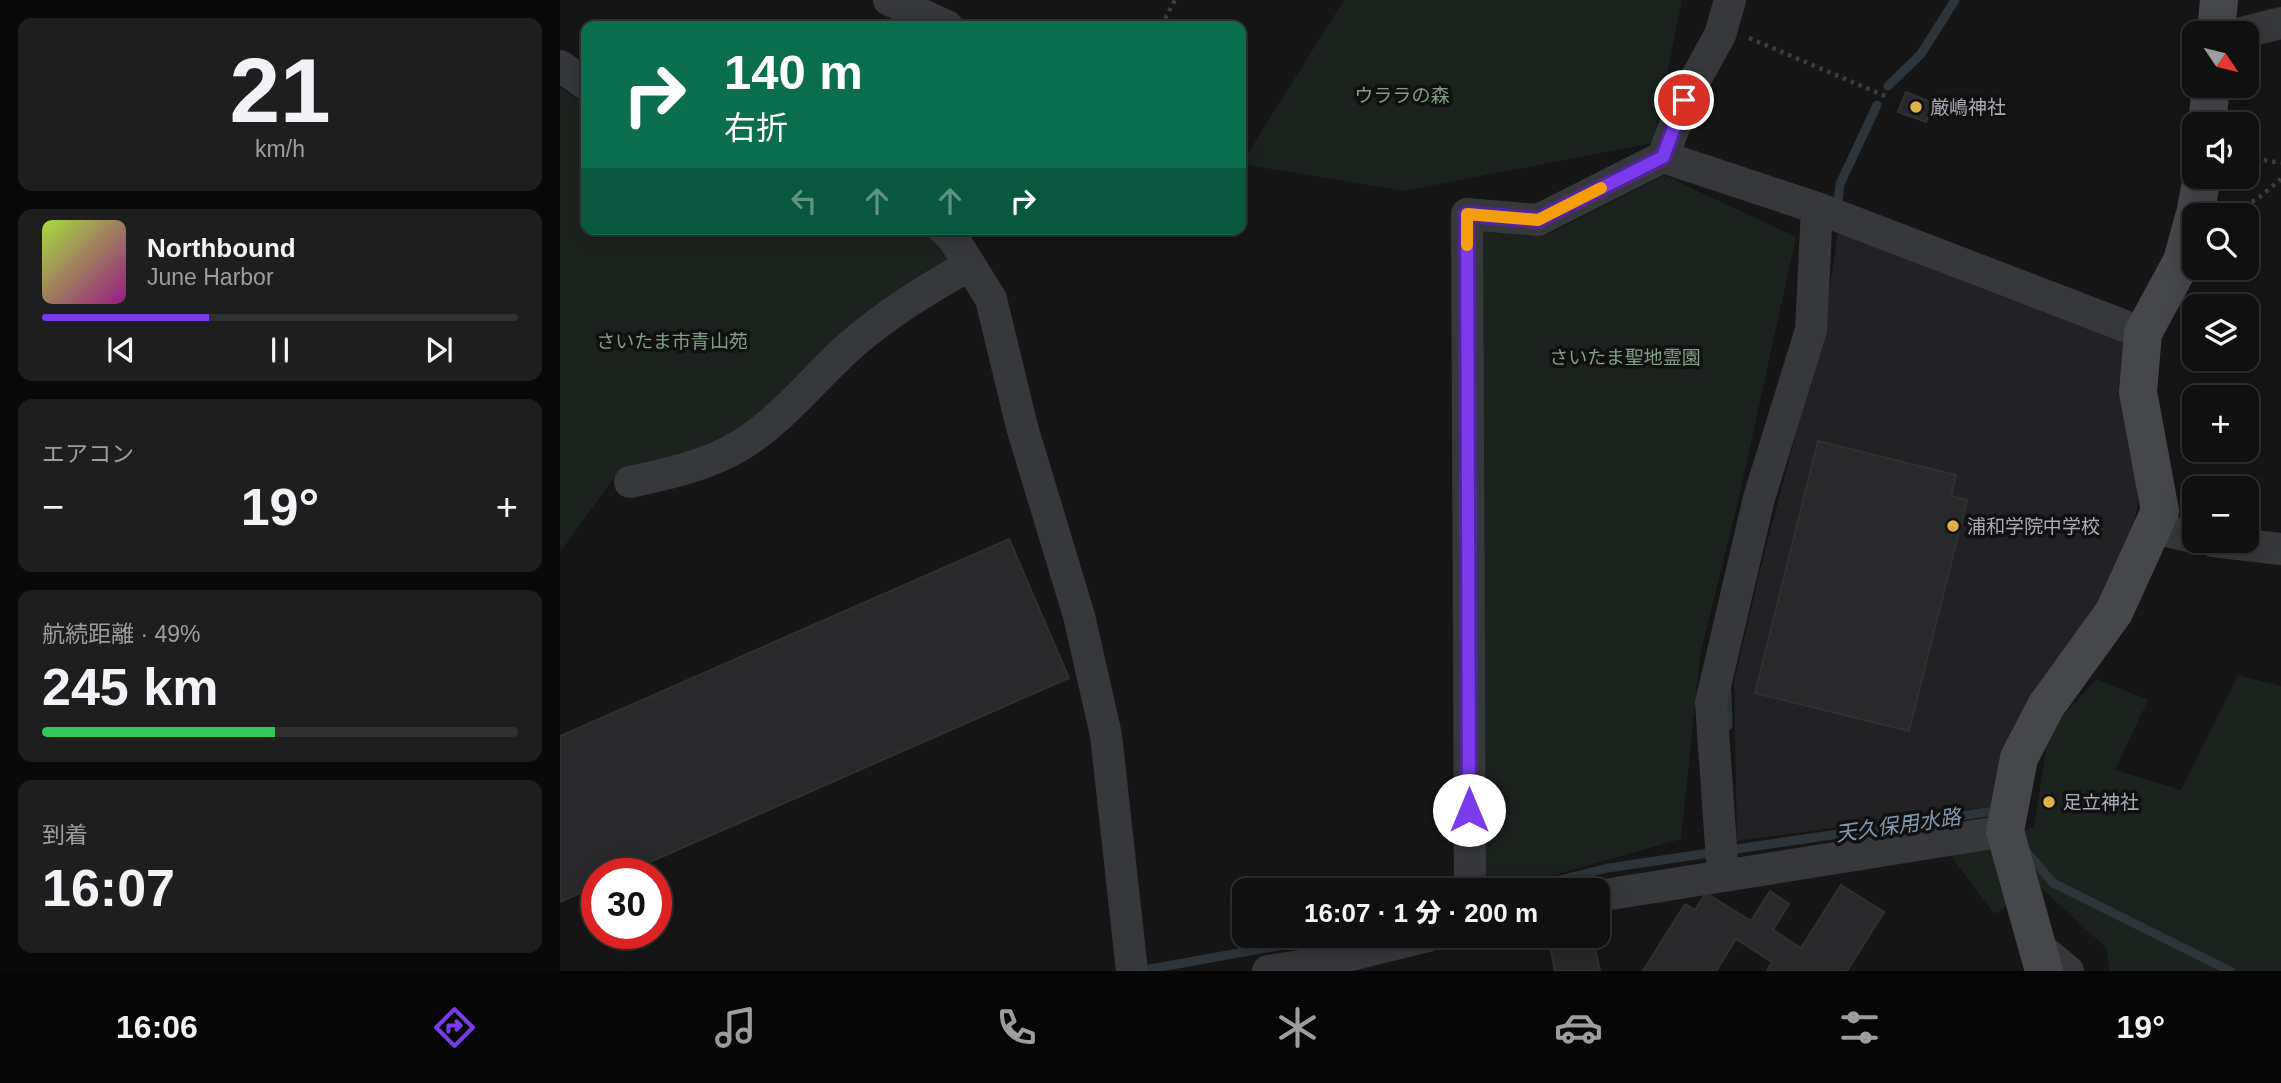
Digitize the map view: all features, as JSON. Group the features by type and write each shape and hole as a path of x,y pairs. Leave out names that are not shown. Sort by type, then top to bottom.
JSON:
{"street":[{"path":"890,0 936,21"},
{"path":"2217,21 2219,0"},
{"path":"1470,878 1467,214 1538,220 1663,157 1684,100 1726,14"},
{"path":"2259,28 2281,23"},
{"path":"560,66 581,81"},
{"path":"1663,157 1816,208 2143,333"},
{"path":"1723,876 1711,703 1759,498 1811,330 1816,208"},
{"path":"951,235 991,299 1022,427 1079,616 1106,735 1132,971"},
{"path":"2068,971 2039,957 2005,831 2019,758 2046,706 2114,612 2160,511 2138,392 2143,333 2182,261"},
{"path":"630,482 673,473 738,447 764,430 851,346 902,303 970,265"},
{"path":"2153,528 2182,534"},
{"path":"2259,546 2281,549"},
{"path":"1610,894 2005,831"},
{"path":"1268,971 1374,948"}],"path":[{"path":"1164,21 1175,0"},
{"path":"1726,14 1890,98"},
{"path":"2259,159 2281,163"},
{"path":"2248,203 2256,200 2281,179"}],"shaded area":[{"name":"浦和学院中学校","path":"1838,230 2003,297 2125,334 2138,503 2129,548 1993,806 1737,841 1734,682 1764,554 1824,330"}],"green space":[{"name":"ウララの森","path":"1344,0 1682,0 1653,143 1403,191 1246,165 1246,156"},
{"name":"さいたま市青山苑","path":"560,88 581,101 581,235 933,235 952,256 735,439 617,474 560,552"},
{"name":"さいたま聖地霊園","path":"1664,175 1796,237 1740,493 1700,655 1681,839 1544,878 1486,878 1482,232 1549,234"},
{"path":"2238,675 2281,686 2281,971 2110,971 2106,948 2039,886 1994,914 1950,855 2034,827 2049,730 2097,679 2148,700 2115,770 2181,790"}],"building":[{"name":"厳嶋神社","path":"1906,92 1933,103 1926,122 1898,112"},
{"path":"1818,441 1956,475 1951,496 1967,500 1909,731 1755,693"},
{"path":"1009,539 1069,678 659,858 581,858 581,893 560,902 560,736"},
{"path":"1841,885 1884,912 1847,971 1767,971 1772,962 1736,939 1716,971 1643,971 1685,904 1695,910 1706,893 1751,921 1770,891 1789,904 1773,930 1801,948"},
{"path":"1550,948 1595,948 1600,971 1555,971"}],"waterway":[{"path":"1888,86 1921,54 1955,0"},
{"path":"1837,210 1840,184 1877,105"},
{"path":"1727,691 1728,726"},
{"name":"天久保用水路","path":"1568,878 1608,868 1994,811 1997,815"},
{"name":"天久保用水路","path":"2026,851 2053,883 2230,971"},
{"name":"天久保用水路","path":"1139,971 1266,948"}],"slow traffic":[{"path":"1467,245 1467,214 1538,220 1601,188"}],"place":[{"name":"厳嶋神社","path":"1916,107"},
{"name":"浦和学院中学校","path":"1953,526"},
{"name":"足立神社","path":"2049,802"}],"route":[{"path":"1469,810 1467,214 1538,220 1663,157 1684,100"}]}
